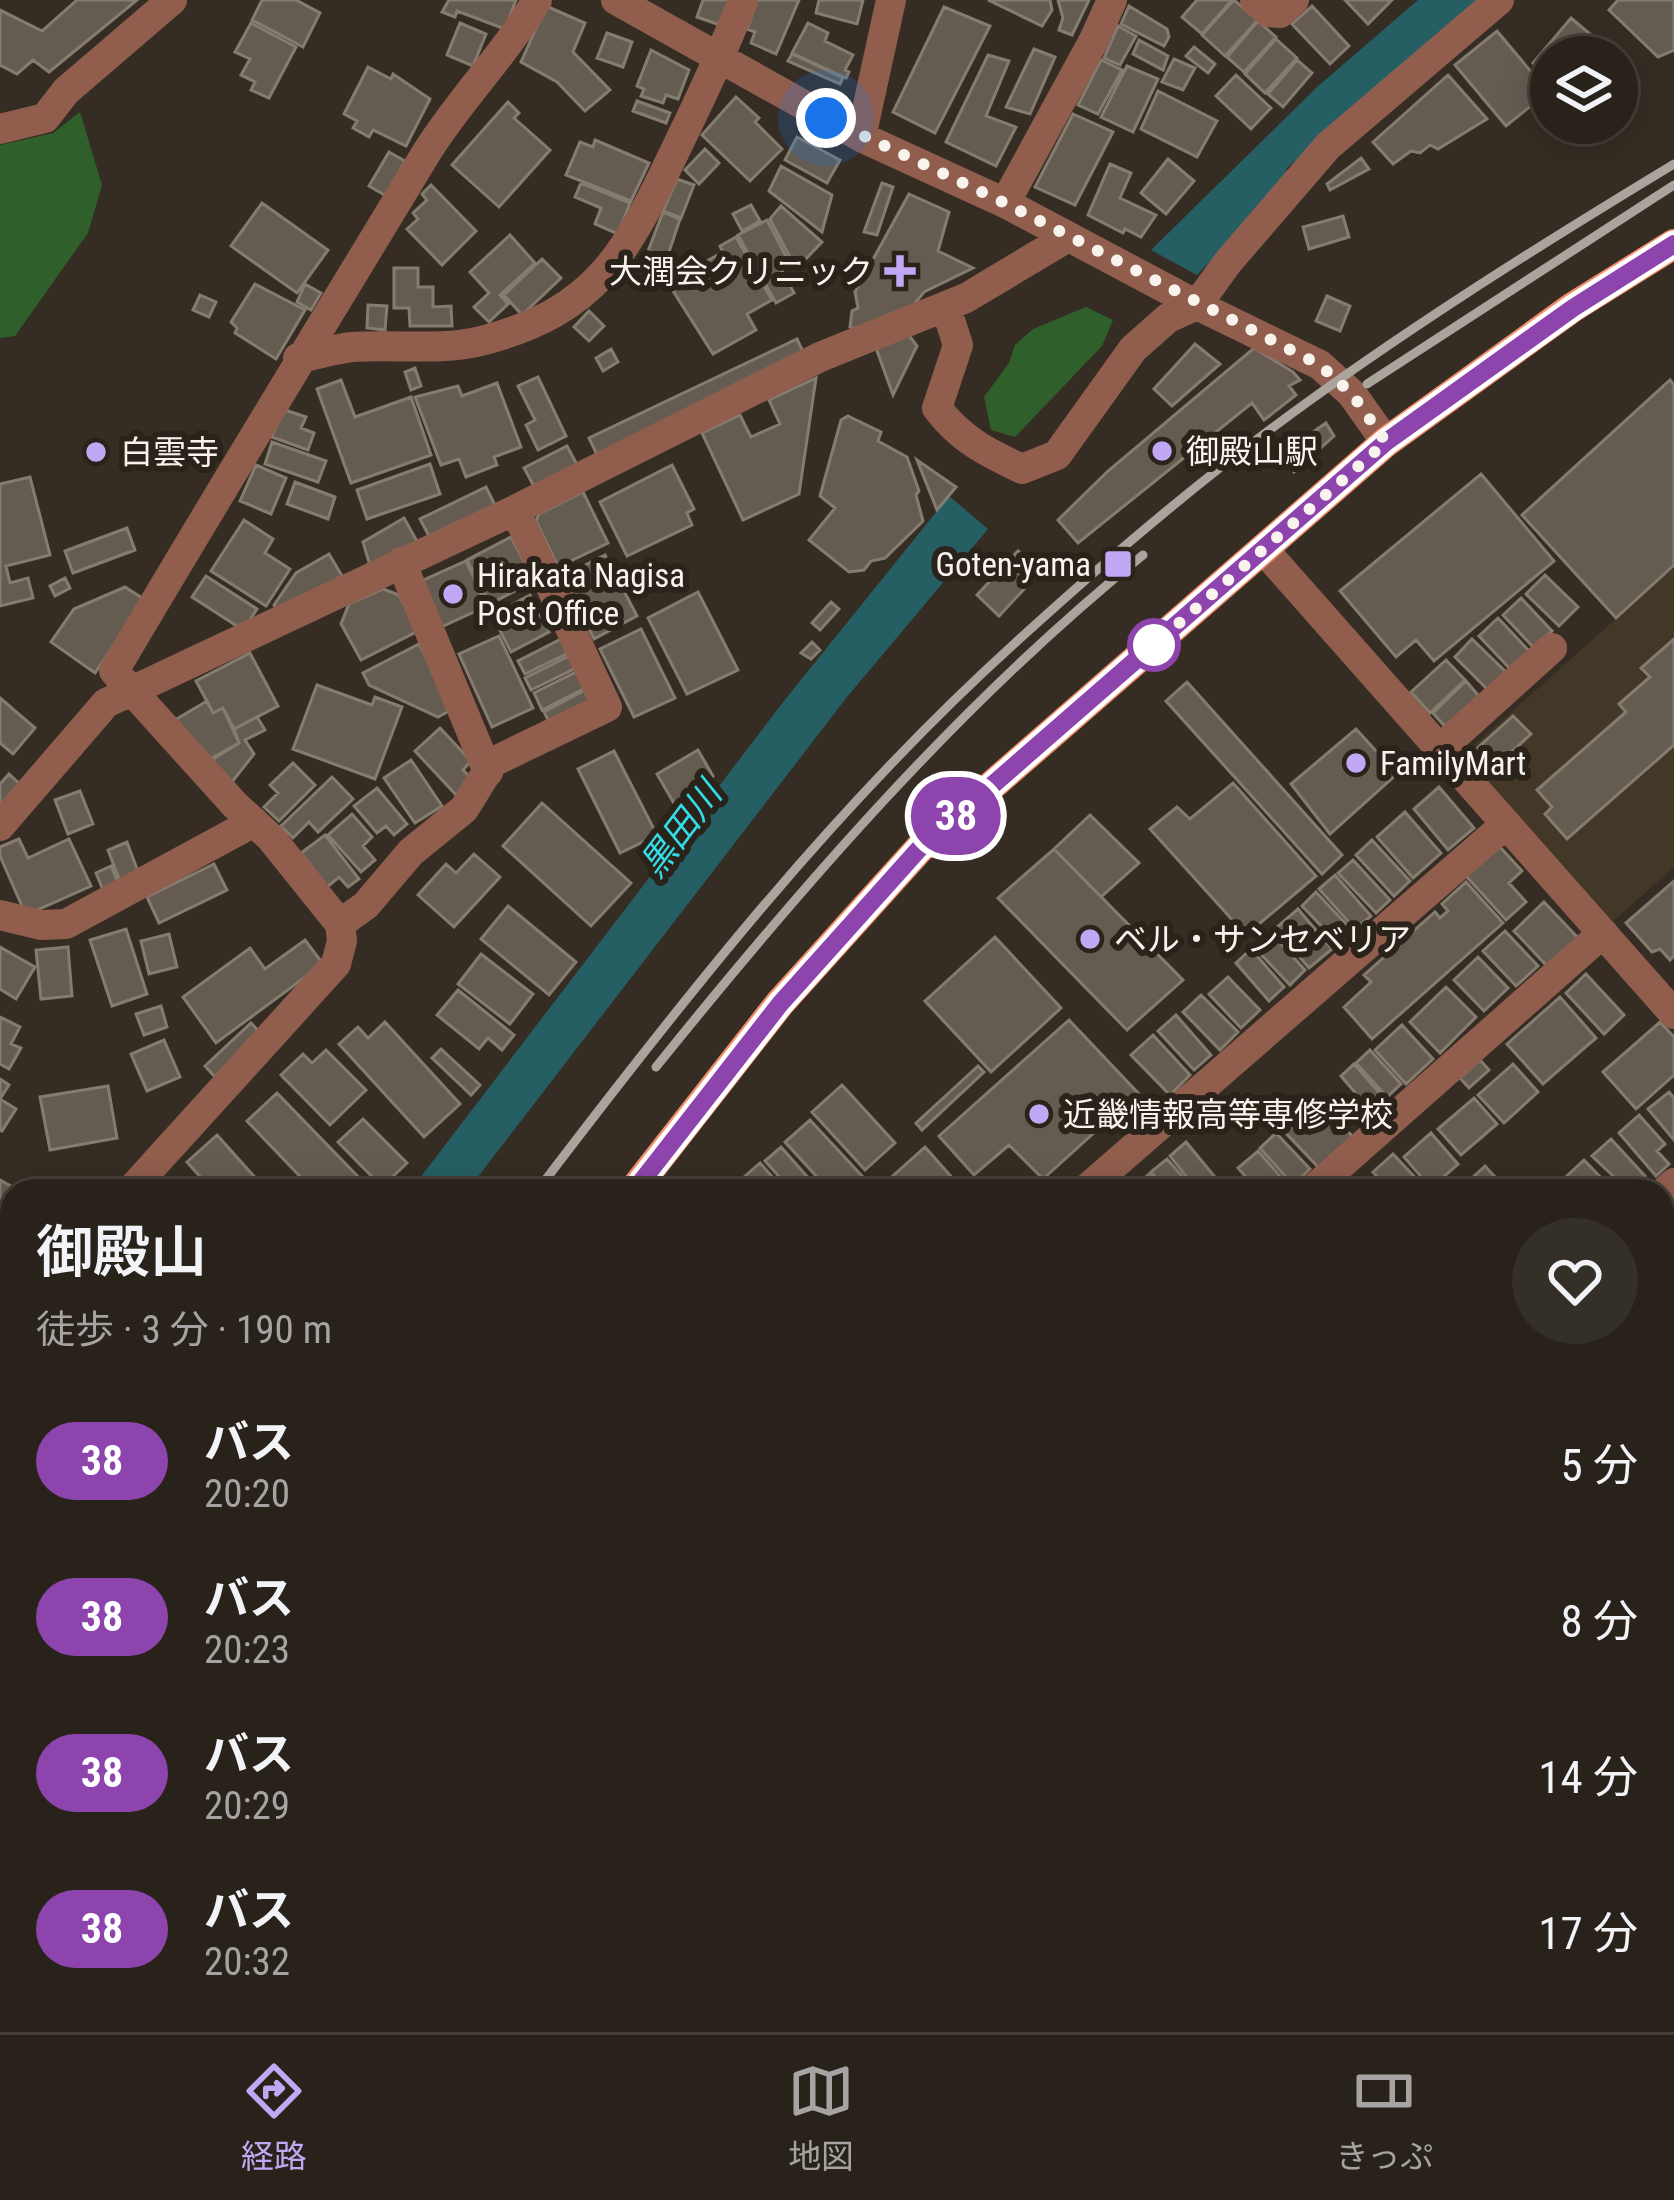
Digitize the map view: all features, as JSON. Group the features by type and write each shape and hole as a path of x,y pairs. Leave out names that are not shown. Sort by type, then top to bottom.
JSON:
{"main road":[{"path":"644,1179 780,1004 919,849 1386,442 1573,308 1674,244"}],"street":[{"path":"0,129 45,118 66,91 172,0"},
{"path":"141,1179 336,964 342,941 340,924 254,822 114,671 298,358 385,226 427,151 517,34 537,0"},
{"path":"616,0 861,137 1005,203 1320,365 1352,394 1386,442"},
{"path":"298,358 348,347 476,342 560,310 606,272 628,245 720,58 743,0"},
{"path":"861,137 891,0"},
{"path":"1005,203 1112,0"},
{"path":"1256,0 1268,12 1280,13 1294,0"},
{"path":"946,308 958,344 937,408 977,448 1022,469 1057,455 1133,349 1168,318 1197,305 1328,146 1498,0"},
{"path":"0,826 106,703 514,510 820,357 946,308 1068,237"},
{"path":"340,924 366,905 410,852 464,809 493,763 607,707 514,510"},
{"path":"1264,550 1674,1014"},
{"path":"401,562 488,772"},
{"path":"1440,749 1552,648"},
{"path":"0,915 41,925 66,924 254,822"},
{"path":"1098,1179 1506,824"},
{"path":"1325,1179 1603,933"}],"shaded area":[{"path":"1674,567 1674,867 1609,925 1467,766 1472,747"}],"green space":[{"path":"80,112 102,185 88,233 15,336 0,338 0,145 53,133"},
{"path":"1086,307 1113,320 1102,346 1015,437 991,430 984,397 1009,363 1015,345 1033,329"}],"water":[{"path":"1418,0 1481,0 1286,169 1290,178 1197,275 1151,250 1317,87"},
{"path":"949,496 988,529 847,697 476,1179 419,1179 784,701"}],"building":[{"path":"77,0 137,0 49,72 33,60 17,74 0,65 0,10 42,31"},
{"path":"262,0 296,0 320,13 303,47 252,20"},
{"path":"449,0 516,0 505,29 457,11 455,17 442,12"},
{"path":"703,0 730,0 720,25 697,17"},
{"path":"757,0 799,0 776,54 751,43 755,32 747,29"},
{"path":"819,0 863,0 857,24 816,13"},
{"path":"988,0 1050,0 1052,10 1042,26"},
{"path":"1058,0 1089,0 1072,35 1059,30 1063,18"},
{"path":"1197,0 1232,0 1202,34 1182,17"},
{"path":"1234,0 1258,20 1225,56 1202,35"},
{"path":"1345,0 1392,0 1368,24"},
{"path":"1618,0 1674,0 1674,50 1658,57 1609,10"},
{"path":"546,6 585,23 573,52 610,90 585,111 557,82 521,62"},
{"path":"1129,6 1167,29 1164,46 1121,24"},
{"path":"1312,6 1349,46 1330,64 1292,24"},
{"path":"944,7 990,26 935,133 893,112"},
{"path":"1571,18 1590,34 1588,36 1556,36"},
{"path":"1258,21 1276,37 1244,72 1227,57"},
{"path":"251,23 296,47 269,98 251,90 255,82 241,75 250,59 235,52"},
{"path":"460,23 486,34 473,66 447,55"},
{"path":"808,23 828,33 825,41 853,55 846,78 792,53"},
{"path":"1118,26 1136,36 1120,65 1104,58"},
{"path":"1497,31 1530,70 1530,107 1506,126 1455,65"},
{"path":"607,33 632,42 623,67 597,58"},
{"path":"1276,39 1297,58 1265,93 1245,74"},
{"path":"1139,40 1168,56 1163,70 1133,54"},
{"path":"1194,47 1215,64 1208,73 1186,56"},
{"path":"1034,49 1055,57 1030,114 1006,107"},
{"path":"651,50 689,70 678,99 666,95 663,103 641,96 644,89 637,86"},
{"path":"792,54 843,78 840,84 788,61"},
{"path":"988,55 1009,61 986,116 1016,127 996,166 946,142"},
{"path":"1174,59 1195,68 1183,90 1162,82"},
{"path":"1101,60 1122,70 1098,114 1078,105"},
{"path":"1297,60 1312,73 1283,107 1268,94"},
{"path":"1127,66 1158,79 1133,132 1101,117"},
{"path":"368,67 391,79 393,74 430,99 406,146 373,130 369,137 353,128 357,121 344,114"},
{"path":"1236,75 1271,108 1251,129 1216,96"},
{"path":"1448,75 1487,119 1438,149 1430,145 1420,153 1411,151 1393,164 1373,142"},
{"path":"1158,91 1217,121 1197,157 1141,129"},
{"path":"736,97 782,149 750,181 702,135"},
{"path":"637,101 670,113 666,123 633,111"},
{"path":"508,102 519,113 514,118 550,150 499,207 452,165"},
{"path":"1073,114 1113,132 1075,205 1035,187"},
{"path":"797,137 840,160 827,183 785,160"},
{"path":"595,140 649,163 631,201 566,175 580,142 593,147"},
{"path":"705,149 719,163 699,184 685,170"},
{"path":"389,152 405,161 386,196 369,186"},
{"path":"1361,158 1369,169 1330,190 1327,184"},
{"path":"1168,159 1194,181 1166,214 1141,193"},
{"path":"1110,164 1131,173 1120,198 1156,215 1141,237 1088,215"},
{"path":"781,166 832,195 822,232 769,191"},
{"path":"677,179 694,185 681,218 663,211"},
{"path":"581,183 630,203 618,234 595,224 601,208 575,197"},
{"path":"882,183 893,187 877,235 864,232"},
{"path":"431,185 476,231 442,265 407,229 418,219 413,213 427,200 422,194"},
{"path":"909,194 949,212 938,251 973,268 924,292 904,317 860,331 850,327 852,311 858,308 855,292"},
{"path":"262,203 328,250 297,293 231,246"},
{"path":"751,205 760,221 742,231 733,214"},
{"path":"781,206 822,242 801,264 793,263 770,219"},
{"path":"663,212 680,219 667,258 648,251"},
{"path":"1343,216 1349,237 1309,249 1303,227"},
{"path":"767,220 790,264 781,269 794,293 776,303 738,235"},
{"path":"510,235 535,263 500,295 508,304 489,322 474,307 489,293 470,272"},
{"path":"736,237 772,300 747,314 756,330 713,354 668,283 723,252 720,246"},
{"path":"542,259 561,278 522,315 504,295"},
{"path":"394,268 418,268 418,287 433,287 433,307 451,306 452,326 410,326 409,308 394,308"},
{"path":"255,284 305,310 276,359 235,333 231,322"},
{"path":"305,284 321,293 311,310 297,302"},
{"path":"200,295 216,302 209,317 193,310"},
{"path":"1327,296 1350,306 1340,331 1316,321"},
{"path":"368,305 387,306 385,330 367,328"},
{"path":"589,311 604,326 589,341 574,327"},
{"path":"908,334 917,346 893,395 876,348"},
{"path":"797,339 808,362 600,461 589,438"},
{"path":"1195,344 1220,364 1172,406 1154,389"},
{"name":"御殿山駅","path":"1254,348 1293,372 1300,380 1289,386 1296,395 1264,420 1252,403 1078,543 1058,520 1108,471"},
{"path":"611,349 618,362 603,371 596,358"},
{"path":"415,368 421,386 411,390 405,372"},
{"path":"538,377 566,436 538,450 526,425 535,420 518,386"},
{"path":"816,378 799,494 743,520 702,433 740,415 751,437 780,424 769,400"},
{"path":"341,380 355,417 411,397 431,455 351,483 317,389"},
{"path":"1670,380 1674,385 1674,565 1616,618 1522,515"},
{"path":"497,383 521,447 494,457 497,465 466,477 459,459 441,465 415,397 458,386 462,396"},
{"path":"282,409 306,417 301,428 314,433 308,450 272,437"},
{"path":"848,416 881,432 878,441 907,457 923,521 885,558 849,572 809,540 835,508 820,496 841,420"},
{"name":"御殿山駅","path":"1326,423 1334,436 1294,472 1283,453"},
{"path":"272,442 326,461 318,482 265,464"},
{"path":"567,446 580,470 537,492 524,468"},
{"path":"917,460 956,487 937,510"},
{"path":"430,464 440,494 367,519 357,490"},
{"path":"256,465 286,478 271,514 240,501"},
{"path":"672,465 694,509 687,513 692,525 627,556 600,502"},
{"path":"1481,474 1554,561 1434,661 1416,640 1396,657 1340,591"},
{"path":"30,477 50,555 6,566 10,583 28,578 33,598 0,606 0,484"},
{"path":"295,482 335,497 328,519 287,504"},
{"path":"486,487 495,505 429,536 420,519"},
{"path":"583,492 608,543 558,567 536,521 539,514"},
{"path":"404,518 418,543 370,566 363,542"},
{"path":"244,520 273,539 265,553 290,569 266,606 211,571"},
{"path":"127,528 135,550 73,573 65,551"},
{"path":"511,537 534,581 490,604 467,560"},
{"path":"1018,551 1040,572 999,616 977,595"},
{"path":"329,554 342,576 278,613 274,605 296,573"},
{"path":"605,555 637,616 594,639 562,577"},
{"path":"466,561 487,606 441,627 419,582"},
{"path":"1545,575 1578,607 1559,626 1526,594"},
{"path":"206,576 257,609 243,630 192,597"},
{"path":"65,578 70,588 55,596 50,586"},
{"path":"125,587 145,600 95,673 51,642 74,609"},
{"path":"383,589 399,595 418,631 361,660 341,624 349,604"},
{"path":"698,592 738,670 687,694 648,618"},
{"path":"530,595 549,632 511,652 492,615"},
{"path":"1521,598 1552,631 1534,648 1503,615"},
{"path":"831,602 839,609 820,630 812,623"},
{"path":"1498,618 1531,653 1512,671 1479,636"},
{"path":"641,629 675,698 634,717 600,649"},
{"path":"499,636 533,708 492,727 459,654"},
{"path":"563,638 570,652 525,674 518,661"},
{"path":"1472,639 1507,673 1489,691 1455,657"},
{"path":"1674,639 1674,745 1567,839 1545,814 1552,807 1537,790 1626,712 1619,704 1650,677 1641,668"},
{"path":"812,642 820,650 811,659 801,653"},
{"path":"419,644 453,709 438,717 369,685 363,673"},
{"path":"250,653 278,706 234,729 223,708 213,713 196,681"},
{"path":"569,656 576,668 531,690 525,678"},
{"path":"1446,660 1465,680 1430,713 1411,692"},
{"path":"576,672 585,688 542,710 534,693"},
{"path":"1466,681 1483,701 1450,732 1433,713"},
{"path":"1187,682 1342,855 1322,874 1166,701"},
{"path":"317,685 372,705 375,697 402,707 375,779 293,749"},
{"path":"585,690 591,701 553,730 544,712"},
{"path":"0,698 35,728 13,754 0,743"},
{"path":"207,701 213,713 223,708 239,743 208,760 173,721"},
{"path":"1513,716 1531,734 1492,770 1474,751"},
{"path":"257,717 265,730 245,740 254,754 232,782 210,761 239,743 234,729"},
{"path":"440,728 471,761 463,770 474,781 457,796 415,751"},
{"path":"1356,729 1397,774 1330,834 1291,784"},
{"path":"698,750 713,776 700,800 679,812 657,774"},
{"path":"614,751 657,835 620,853 578,769"},
{"path":"411,760 442,806 415,823 384,778"},
{"path":"293,763 315,785 279,821 264,807 278,793 270,785"},
{"path":"9,774 23,787 0,807 0,784"},
{"path":"332,777 353,799 318,832 309,822 293,838 281,826"},
{"path":"1233,783 1316,876 1246,935 1150,829 1177,807 1190,819"},
{"path":"1439,787 1474,828 1448,850 1414,809"},
{"path":"377,788 407,824 394,835 386,826 377,833 354,806"},
{"path":"80,791 93,824 68,834 55,800"},
{"path":"542,803 631,883 591,926 503,846"},
{"path":"1405,812 1441,853 1413,878 1377,837"},
{"path":"352,814 372,837 363,846 375,860 361,872 328,835"},
{"path":"1090,815 1139,863 1101,897 1054,849"},
{"path":"325,835 359,879 348,887 339,877 327,887 301,853"},
{"path":"19,839 28,858 69,839 91,886 26,915 0,856 0,847"},
{"path":"1372,840 1410,881 1394,896 1356,855"},
{"path":"127,842 140,877 121,884 108,850"},
{"path":"1499,846 1522,871 1509,883 1526,902 1506,920 1466,876"},
{"name":"ベル・サンセベリア","path":"1054,849 1183,980 1127,1030 998,898"},
{"path":"474,854 500,877 454,927 418,895 446,864 456,873"},
{"path":"1353,860 1390,900 1376,913 1338,873"},
{"path":"214,864 227,890 159,923 147,897"},
{"path":"111,866 121,890 106,897 96,873"},
{"path":"1335,875 1371,916 1355,929 1319,889"},
{"path":"1674,881 1674,956 1670,960 1660,949 1652,952 1626,923"},
{"path":"1466,882 1503,923 1372,1039 1344,1007 1371,982 1364,975 1435,912 1440,918 1448,911 1442,904"},
{"path":"1316,892 1346,924 1332,937 1302,906"},
{"path":"1544,902 1579,939 1549,968 1514,931"},
{"path":"508,906 576,962 549,995 481,939"},
{"path":"1298,909 1332,949 1309,968 1275,929"},
{"path":"126,929 147,994 112,1006 90,940"},
{"path":"1505,931 1538,966 1516,986 1483,951"},
{"path":"1271,933 1305,970 1290,985 1255,948"},
{"path":"169,934 177,967 149,974 141,941"},
{"path":"995,937 1061,1008 991,1072 925,1001"},
{"path":"305,940 323,964 216,1043 183,997 250,948 265,969"},
{"path":"0,947 35,967 16,999 0,989"},
{"path":"68,947 72,996 41,999 36,950"},
{"path":"1251,949 1284,987 1269,1001 1236,963"},
{"path":"481,954 533,994 510,1024 458,984"},
{"path":"1478,957 1508,988 1484,1011 1454,980"},
{"path":"1586,974 1624,1015 1604,1034 1566,993"},
{"path":"1228,977 1260,1010 1241,1028 1209,994"},
{"path":"1446,987 1476,1017 1440,1053 1410,1022"},
{"path":"458,990 514,1035 502,1050 488,1038 479,1049 437,1015"},
{"path":"1201,995 1238,1032 1220,1050 1183,1012"},
{"path":"1560,997 1596,1038 1543,1084 1507,1044"},
{"path":"161,1006 167,1027 144,1035 136,1014"},
{"path":"1176,1015 1211,1055 1194,1070 1158,1031"},
{"path":"0,1017 20,1027 11,1044 21,1048 9,1069 0,1064"},
{"name":"近畿情報高等専修学校","path":"1069,1020 1138,1093 1043,1179 1009,1145 974,1175 939,1136"},
{"path":"385,1022 460,1104 424,1137 339,1044 358,1027 368,1038"},
{"path":"1660,1022 1674,1037 1674,1075 1636,1109 1603,1072"},
{"path":"251,1023 263,1036 217,1079 205,1066"},
{"path":"1402,1025 1433,1059 1406,1084 1375,1050"},
{"path":"1153,1035 1190,1075 1170,1095 1131,1055"},
{"path":"164,1040 180,1077 147,1091 131,1054"},
{"path":"441,1049 480,1085 471,1095 432,1058"},
{"path":"326,1050 366,1090 330,1125 281,1075 303,1054 312,1063"},
{"path":"1370,1050 1401,1084 1387,1097 1356,1063"},
{"path":"1480,1060 1489,1070 1469,1088 1460,1078"},
{"path":"1354,1064 1384,1098 1370,1110 1341,1076"},
{"path":"1513,1064 1538,1092 1504,1123 1478,1095"},
{"path":"978,1066 984,1072 922,1130 916,1123"},
{"path":"842,1085 895,1143 865,1170 812,1112"},
{"path":"108,1086 117,1138 50,1150 40,1097"},
{"path":"1669,1092 1674,1098 1674,1140 1648,1109"},
{"path":"277,1093 360,1179 303,1179 247,1121"},
{"path":"1474,1098 1497,1124 1461,1155 1438,1129"},
{"path":"0,1099 16,1109 2,1131 0,1130"},
{"path":"1306,1101 1327,1124 1334,1117 1353,1137 1319,1168 1279,1126"},
{"path":"1639,1115 1665,1144 1657,1151 1669,1164 1656,1176 1619,1133"},
{"path":"363,1119 407,1163 390,1179 374,1179 338,1142"},
{"path":"810,1120 862,1176 819,1179 785,1142"},
{"path":"1276,1133 1310,1169 1299,1179 1288,1179 1260,1148"},
{"path":"1431,1133 1458,1164 1441,1179 1423,1179 1404,1157"},
{"path":"217,1135 257,1179 202,1179 187,1162"},
{"path":"1611,1139 1645,1176 1616,1179 1592,1156"},
{"path":"1186,1142 1215,1177 1188,1179 1170,1156"},
{"path":"781,1147 809,1179 781,1179 765,1161"},
{"path":"925,1147 953,1179 889,1179"},
{"path":"1258,1151 1283,1179 1248,1179 1238,1168"},
{"path":"1393,1154 1417,1179 1379,1179 1373,1172"},
{"path":"1167,1159 1184,1179 1157,1179 1151,1172"},
{"path":"1584,1160 1602,1179 1564,1179"},
{"path":"760,1163 774,1179 744,1179"},
{"path":"1485,1166 1497,1179 1471,1179"}],"railway":[{"path":"546,1179 705,976 823,838 948,706 1044,617 1199,484 1364,362 1674,164"},
{"path":"1367,384 1674,185"},
{"path":"656,1067 886,798 1011,672 1143,555"}],"bus line":[{"name":"38","path":"643,1179 780,1004 919,849 1386,442 1573,308 1674,244"}],"place":[{"name":"大潤会クリニック","path":"900,271"},
{"name":"御殿山駅","path":"1162,451"},
{"name":"白雲寺","path":"96,452"},
{"name":"Goten-yama","path":"1118,564"},
{"name":"Hirakata Nagisa Post Office","path":"453,594"},
{"name":"FamilyMart","path":"1356,763"},
{"name":"ベル・サンセベリア","path":"1090,939"},
{"name":"近畿情報高等専修学校","path":"1039,1114"}],"route":[{"path":"826,118 1005,203 1320,365 1352,394 1386,442 1154,645"}],"water label":[{"name":"黒田川","path":"680,829"}]}
